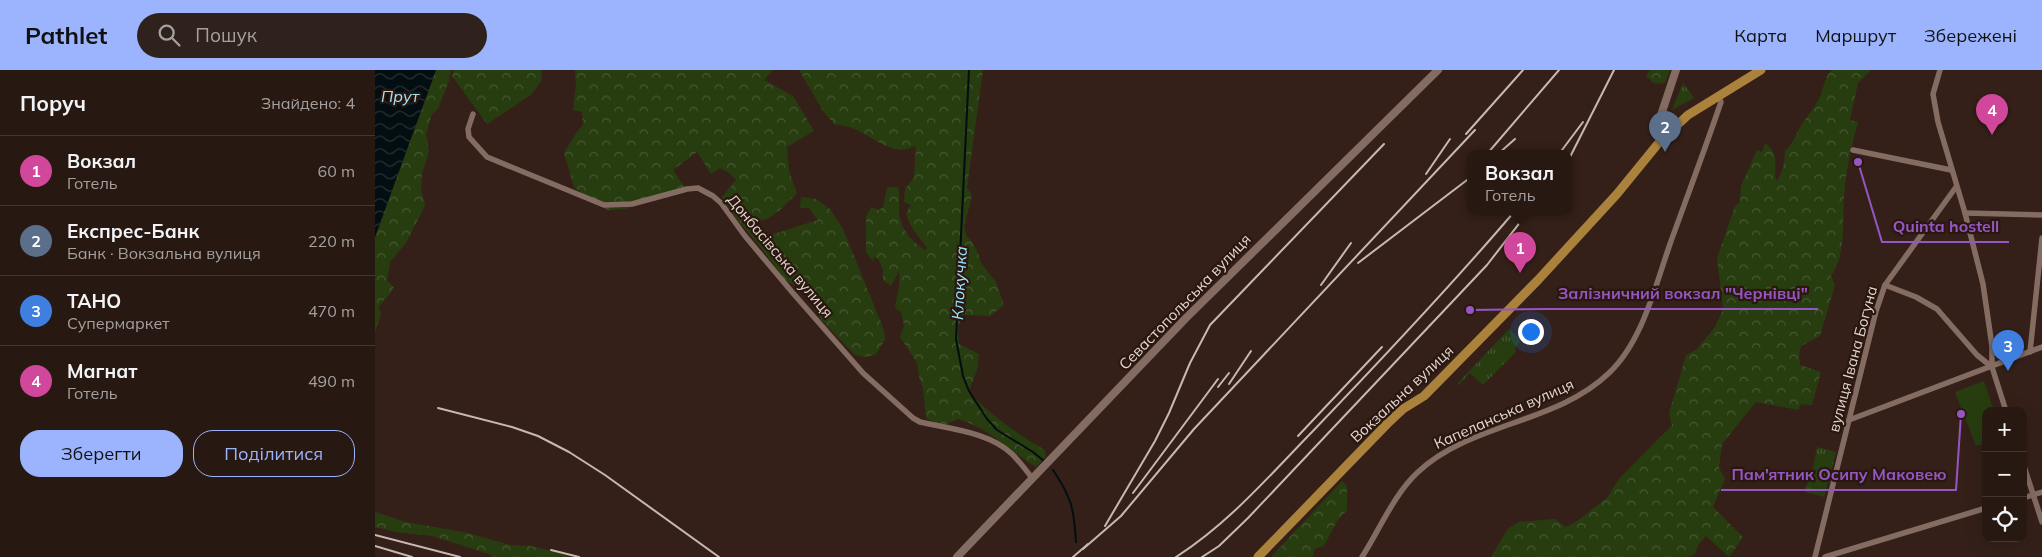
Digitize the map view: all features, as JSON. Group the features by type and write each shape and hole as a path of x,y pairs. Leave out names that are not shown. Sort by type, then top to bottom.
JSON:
{"main road":[{"name":"Вокзальна вулиця","path":"1257,557 1387,424 1403,409 1421,399 1538,280 1617,194 1647,156 1668,134 1688,115 1761,70"}],"street":[{"name":"Севастопольська вулиця","path":"957,557 1186,318 1437,70"},
{"path":"1668,134 1661,124 1661,115 1676,70"},
{"path":"1940,70 1933,94 1951,170 1965,213 1983,284 1992,346 1992,367 2005,407"},
{"name":"Капеланська вулиця","path":"1362,557 1408,483 1426,466 1461,444 1572,400 1601,380 1622,358 1635,336 1649,302 1721,102 1718,96"},
{"name":"Донбасівська вулиця","path":"473,114 468,128 469,137 487,157 603,205 632,204 687,189 698,188 713,196 721,203 745,236 792,292 863,373 913,418 920,422 974,435 994,442 1011,454 1032,478"},
{"path":"1853,150 1951,170"},
{"name":"вулиця Івана Богуна","path":"1815,557 1876,311 1885,285 1956,187"},
{"path":"1965,213 2042,215"},
{"path":"2030,352 2042,238"},
{"path":"1885,285 1917,297 1937,309 1977,354 1992,367"},
{"path":"1849,420 2042,347"},
{"path":"2027,475 2042,522"},
{"path":"2027,497 2042,492"},
{"path":"1825,557 1982,509"}],"green space":[{"path":"436,70 451,70 449,81 438,109 432,114 426,134 429,151 422,174 421,191 425,203 424,208 406,243 390,262 387,281 394,287 379,307 381,314 375,332 375,237"},
{"path":"454,70 541,70 542,80 532,94 487,124 452,76"},
{"path":"575,70 773,70 764,80 793,96 814,131 787,147 789,171 797,193 780,210 767,219 749,224 759,236 781,232 818,220 809,208 800,208 801,197 816,199 830,209 843,229 884,330 885,340 875,355 864,357 855,355 820,319 817,308 801,289 785,280 735,217 722,197 736,180 728,172 720,168 711,174 697,152 673,170 685,188 625,209 608,210 574,187 564,153 583,125 582,112 573,110 576,84"},
{"path":"799,70 983,70 967,188 972,195 964,227 967,237 971,240 978,253 981,263 996,282 1004,305 990,316 964,315 958,326 959,344 979,354 977,370 969,391 984,407 1004,423 1045,450 1046,456 1036,467 989,433 969,423 958,419 942,426 926,418 923,388 917,363 900,337 904,325 901,312 895,308 899,285 899,271 891,286 883,280 883,271 879,260 874,257 873,262 866,252 866,217 871,207 879,210 883,207 887,187 898,187 899,214 903,226 914,242 925,250 927,248 907,218 906,213 911,205 904,202 905,189 914,177 916,146 903,150 893,149 853,128 835,125 823,111"},
{"path":"1650,70 1670,70 1665,83 1658,84 1651,82 1646,77"},
{"path":"1832,70 1871,70 1858,83 1850,120 1858,122 1846,179 1842,245 1840,256 1831,276 1835,285 1820,336 1801,346 1799,355 1800,365 1821,372 1812,405 1801,404 1798,410 1756,402 1722,444 1719,468 1725,479 1713,507 1743,537 1729,557 1706,536 1698,545 1695,554 1688,557 1491,557 1507,530 1518,522 1555,519 1566,527 1577,521 1607,498 1619,479 1672,425 1669,413 1686,355 1697,349 1715,327 1723,309 1717,258 1735,206 1740,202 1741,186 1757,150 1762,152 1765,143 1770,147 1775,156 1776,181 1782,171 1785,151 1817,102 1827,76"},
{"path":"1683,83 1694,98 1672,110"},
{"path":"1509,329 1521,340 1515,348 1516,352 1483,385 1470,373 1459,385 1457,384"},
{"path":"1984,381 1993,407 1982,407 1982,444 1976,446 1955,392"},
{"path":"1817,447 1836,452 1824,497 1805,492 1809,477 1811,477"},
{"path":"1342,481 1347,486 1347,510 1337,521 1324,546 1314,549 1313,557 1271,557"},
{"path":"375,512 406,522 468,533 510,545 531,546 569,557 493,557 489,554 432,536 396,532 375,527"}],"water":[{"name":"Прут","path":"375,70 436,70 375,237"}],"waterway":[{"name":"Клокучка","path":"969,70 956,339 963,376 969,391 987,419 997,430 1044,461"},
{"path":"1053,470 1071,504 1076,542"}],"railway":[{"path":"1466,134 1523,70"},
{"path":"1490,150 1559,70"},
{"path":"1572,153 1614,70"},
{"path":"1562,150 1583,122"},
{"path":"1083,549 1121,516 1194,429 1475,130"},
{"path":"1426,174 1450,139"},
{"path":"1503,150 1515,139"},
{"path":"1105,526 1155,441 1190,363 1210,325 1384,144"},
{"path":"1358,263 1467,180"},
{"path":"1176,557 1214,529 1264,482 1415,323 1511,215"},
{"path":"1202,557 1219,546 1248,518 1487,265 1526,215"},
{"path":"1321,285 1351,243"},
{"path":"1298,436 1382,347"},
{"path":"1229,384 1251,351"},
{"path":"1218,387 1229,373"},
{"path":"1133,493 1218,379"},
{"path":"438,408 512,427 538,436 569,452 605,475 719,557"},
{"path":"375,535 460,557"},
{"path":"1073,557 1088,544"},
{"path":"375,546 412,557"},
{"path":"551,550 579,557"}],"place":[{"name":"Магнат","path":"1992,135"},
{"name":"Eкспрес-Банк","path":"1665,152"},
{"name":"Quinta hostell","path":"1858,162"},
{"name":"Вокзал","path":"1520,273"},
{"name":"Залізничний вокзал \"Чернівці\"","path":"1470,310"},
{"name":"TAHO","path":"2008,371"},
{"name":"Пам'ятник Осипу Маковею","path":"1961,414"}]}
